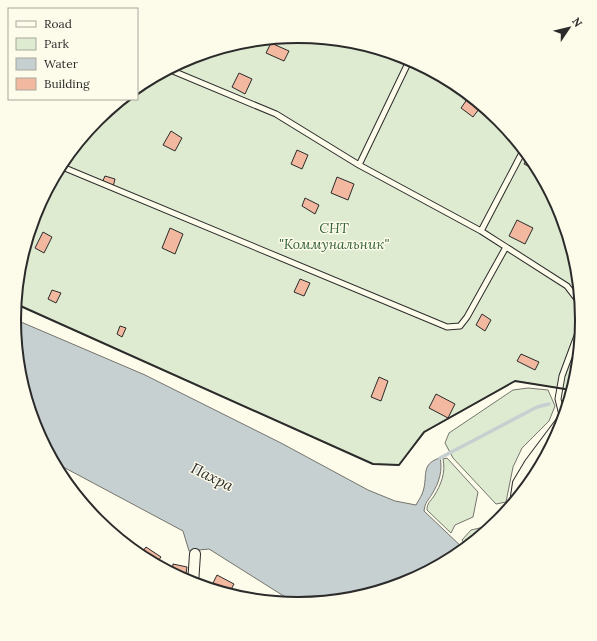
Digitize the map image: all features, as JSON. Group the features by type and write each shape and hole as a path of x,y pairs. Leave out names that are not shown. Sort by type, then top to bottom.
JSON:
{"street":[{"path":"517,492 518,483 530,463 551,435"},
{"path":"193,578 195,554"}],"lane":[{"path":"359,165 407,65"},
{"path":"176,72 276,114 359,165 481,231 567,286 575,296"},
{"path":"481,231 521,155"},
{"path":"66,169 447,327 460,326 467,317 506,247"},
{"path":"561,410 558,399 562,376 575,339"}],"green space":[{"name":"СНТ \"Коммунальник\"","path":"298,43 335,45 370,52 405,64 437,80 467,100 495,124 519,152 539,182 555,214 561,231 567,249 574,284 576,320 574,357 568,389 515,381 425,432 399,465 373,464 22,307 23,284 30,249 42,214 58,182 78,152 102,124 130,100 138,100 138,94 160,80 192,64 209,58 227,52 262,45"},
{"path":"528,388 548,390 555,406 549,421 522,448 513,467 506,502 496,504 453,458 445,443 449,433 513,390"},
{"path":"447,458 478,492 473,517 455,525 451,533 427,510 428,504 437,492 441,483 444,469 443,459"},
{"path":"483,527 464,543 462,540 471,530"}],"water":[{"name":"Пахра","path":"21,322 145,375 281,443 368,490 395,501 416,505 422,495 429,464 440,458 441,472 424,511 460,546 437,561 405,577 370,589 335,596 298,598 286,597 209,549 189,551 183,531 63,467 42,427 30,392 23,357"}],"building":[{"path":"274,44 289,51 284,61 266,53 270,45"},
{"path":"239,73 252,79 245,94 232,87"},
{"path":"467,100 478,110 473,117 461,108"},
{"path":"171,131 182,138 175,151 163,145"},
{"path":"297,150 308,155 302,169 291,164"},
{"path":"105,176 115,179 113,187 102,183"},
{"path":"337,177 354,184 348,200 331,193"},
{"path":"305,198 319,205 315,214 302,206"},
{"path":"517,220 533,228 525,244 509,236"},
{"path":"170,228 183,234 175,254 162,248"},
{"path":"43,232 52,237 44,253 35,248"},
{"path":"300,279 310,283 304,296 294,292"},
{"path":"52,290 61,293 56,303 48,299"},
{"path":"482,314 491,320 485,331 476,325"},
{"path":"120,326 126,328 122,337 117,334"},
{"path":"521,354 539,362 535,370 517,361"},
{"path":"379,377 388,381 381,401 371,397"},
{"path":"436,394 455,404 448,418 429,408"},
{"path":"146,547 161,557 159,560 143,550"},
{"path":"173,564 187,567 186,574 176,569 173,567"},
{"path":"217,575 234,584 231,590 212,584"}],"waterway":[{"path":"440,458 537,407 549,404"}],"wall":[{"path":"22,307 373,464 399,465 424,432 515,381 568,389"}]}
